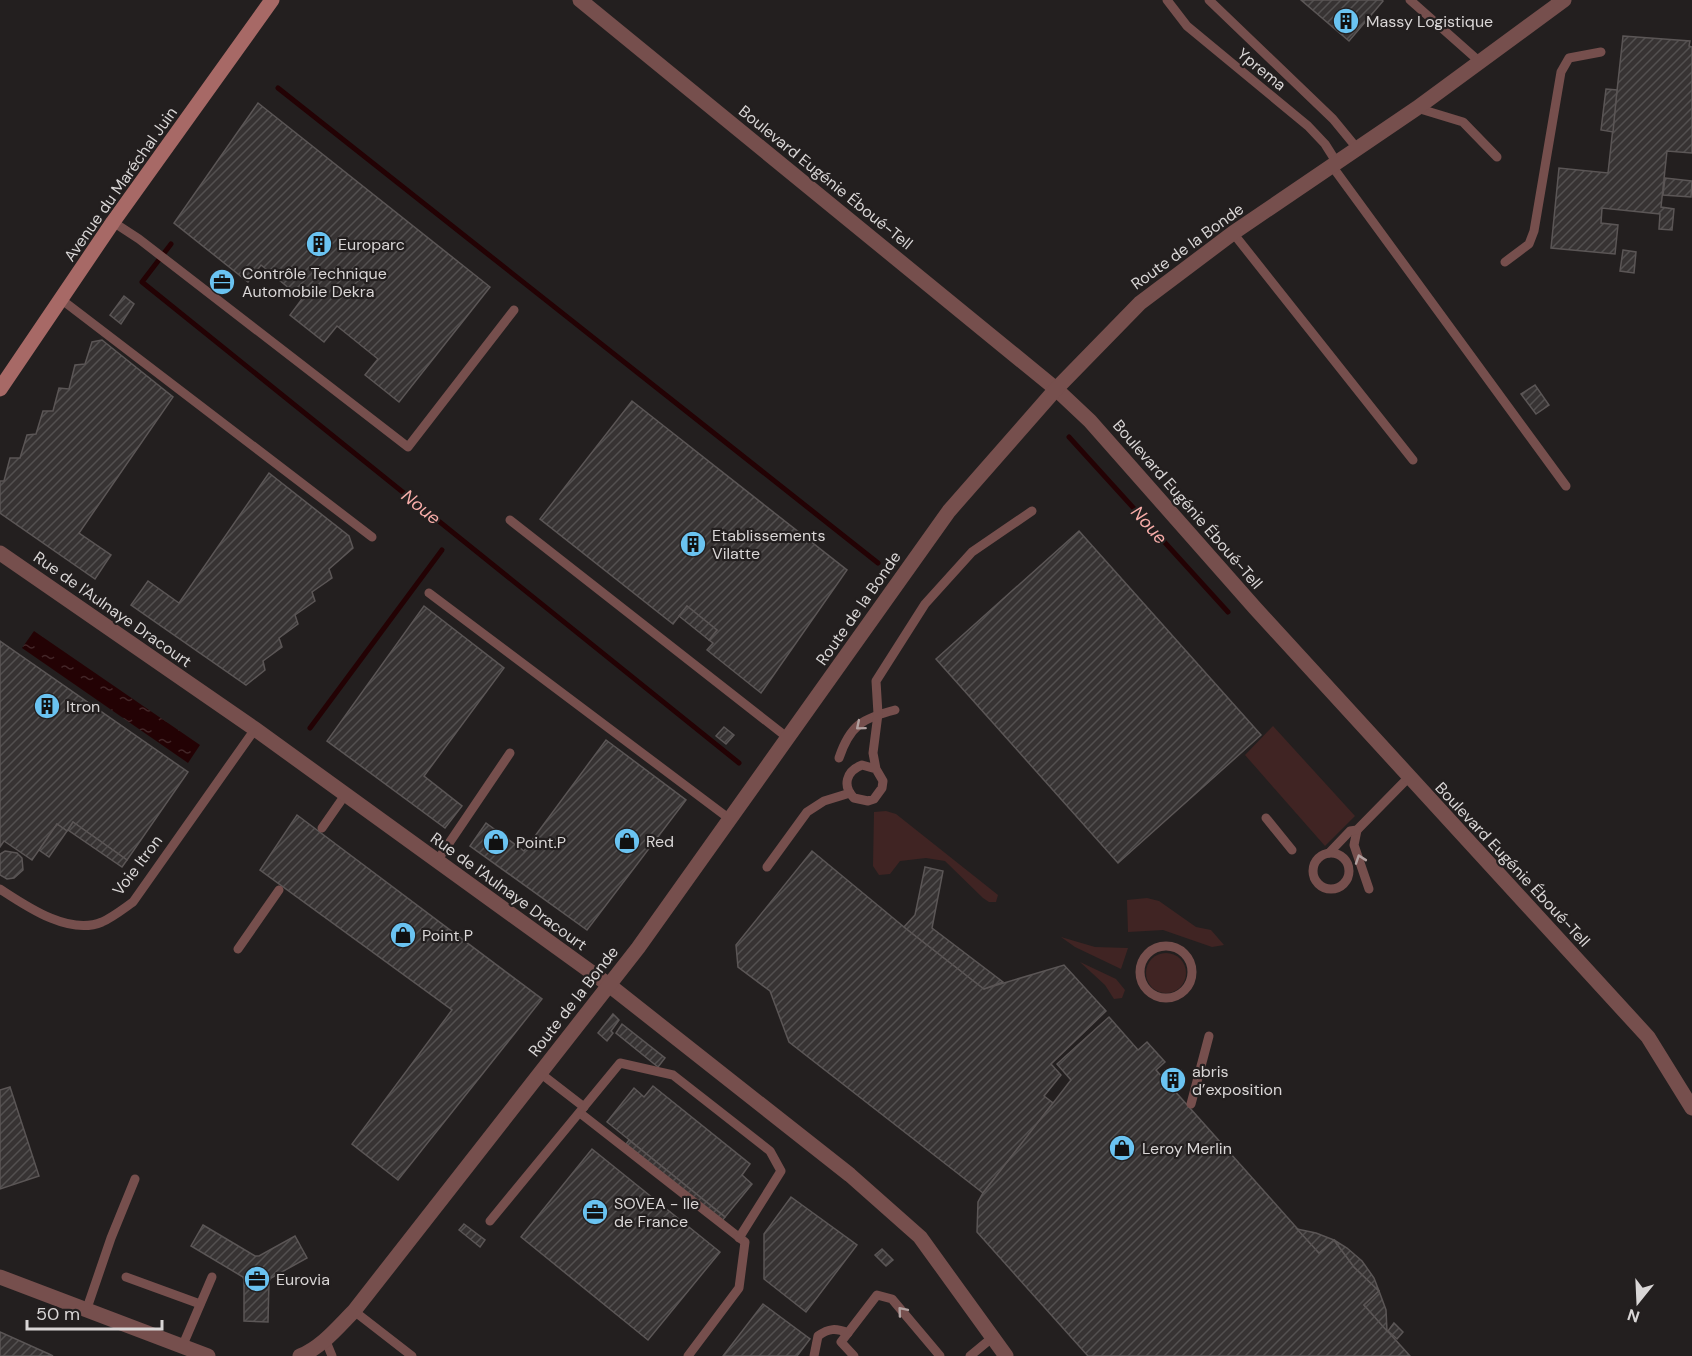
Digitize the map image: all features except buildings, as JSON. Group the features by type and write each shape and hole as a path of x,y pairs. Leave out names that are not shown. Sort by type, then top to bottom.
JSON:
{"street":[{"name":"Avenue du Maréchal Juin","path":"0,389 113,222 272,0"},
{"name":"Boulevard Eugénie Éboué-Tell","path":"580,0 1056,389 1090,420 1254,608 1648,1037 1692,1108"},
{"name":"Route de la Bonde","path":"300,1356 310,1352 325,1340 354,1311 609,985 730,820 949,511 1056,389 1140,303 1233,233 1416,108 1564,0"},
{"name":"Rue de l'Aulnaye Dracourt","path":"0,553 255,729 609,985 849,1175 920,1237 1006,1356"},
{"path":"0,1277 208,1356"}],"lane":[{"name":"Yprema","path":"1167,0 1187,26 1308,126 1325,144 1334,164 1566,486"},
{"path":"1209,0 1333,119 1356,147"},
{"path":"1410,0 1480,62"},
{"path":"1505,262 1529,244 1534,231 1561,72 1569,58 1601,52"},
{"path":"1416,108 1463,122 1497,158"},
{"path":"113,222 166,260 408,447 514,310"},
{"path":"1233,233 1413,460"},
{"path":"62,300 372,537"},
{"path":"876,769 862,765 850,772 847,786 850,794 855,798 868,801 879,794 883,781 876,769 873,753 878,714 876,681 925,604 972,552 1032,511"},
{"path":"510,520 788,738"},
{"path":"429,593 730,820"},
{"path":"839,758 845,742 859,724 878,714 895,710"},
{"name":"Voie Itron","path":"0,889 29,908 64,923 78,926 100,923 115,915 133,902 255,729"},
{"path":"437,861 510,753"},
{"path":"1369,889 1354,844 1357,830 1409,777"},
{"path":"767,867 807,812 824,801 850,794"},
{"path":"322,828 345,795"},
{"path":"1266,818 1292,850"},
{"path":"1329,852 1343,857 1349,869 1345,882 1333,889 1319,885 1313,873 1317,859 1329,852 1350,831 1357,830"},
{"path":"238,949 279,890"},
{"path":"1165,945 1179,949 1189,958 1193,974 1187,989 1174,998 1162,999 1152,996 1141,983 1138,969 1146,953 1165,945"},
{"path":"1191,1104 1209,1036"},
{"path":"490,1221 620,1063 673,1074 770,1151 781,1171 739,1238"},
{"path":"540,1072 582,1110 745,1242 739,1288 688,1356"},
{"path":"86,1311 111,1238 135,1179"},
{"path":"126,1277 200,1304"},
{"path":"182,1347 212,1277"},
{"path":"854,1356 841,1342 877,1295 892,1299 940,1356"},
{"path":"354,1311 412,1356"},
{"path":"814,1356 818,1336 827,1329 839,1329 848,1333"},
{"path":"970,1356 993,1337"},
{"path":"325,1340 332,1356"}],"shaded area":[{"path":"1273,726 1355,816 1325,846 1245,755"},
{"path":"886,811 896,814 998,895 996,902 989,902 983,898 945,861 926,858 900,861 890,874 879,875 873,866 874,812"},
{"path":"1147,898 1159,901 1196,927 1211,930 1224,945 1212,947 1163,930 1128,932 1127,900"},
{"path":"1061,937 1095,947 1128,948 1121,969 1075,947"},
{"path":"1166,953 1180,959 1186,973 1180,987 1166,993 1152,987 1146,973 1152,959"},
{"path":"1080,962 1116,979 1125,990 1122,998 1114,999 1105,985"}],"water":[{"path":"34,631 200,745 188,763 22,648"}],"waterway":[{"name":"Noue","path":"278,88 878,563"},
{"name":"Noue","path":"171,244 142,282 739,763"},
{"name":"Noue","path":"1069,437 1228,612"},
{"name":"Noue","path":"310,728 442,550"}],"place":[{"name":"Massy Logistique","path":"1346,21"},
{"name":"Europarc","path":"319,244"},
{"name":"Contrôle Technique Automobile Dekra","path":"222,282"},
{"name":"Etablissements Vilatte","path":"693,544"},
{"name":"Itron","path":"47,706"},
{"name":"Red","path":"627,841"},
{"name":"Point.P","path":"496,842"},
{"name":"Point P","path":"403,935"},
{"name":"abris d’exposition","path":"1173,1080"},
{"name":"Leroy Merlin","path":"1122,1148"},
{"name":"SOVEA - Ile de France","path":"595,1212"},
{"name":"Eurovia","path":"257,1279"}]}
